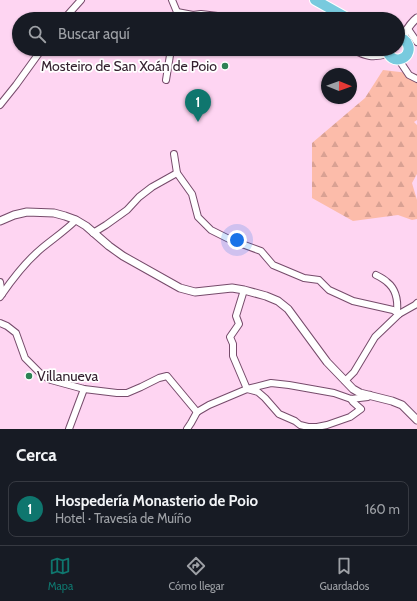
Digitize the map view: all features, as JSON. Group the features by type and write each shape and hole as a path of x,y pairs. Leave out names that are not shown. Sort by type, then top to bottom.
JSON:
{"highway":[{"path":"315,0 336,12"},
{"path":"390,56 399,60 412,56 405,42"}],"street":[{"path":"71,12 82,0"},
{"path":"172,0 177,12"},
{"path":"405,32 417,18"},
{"path":"408,29 417,42"},
{"path":"0,105 16,86 37,56"},
{"path":"166,80 170,56"},
{"path":"367,56 381,56"},
{"path":"399,60 409,75 417,79"},
{"path":"174,154 178,173 192,194 198,217 211,230 231,240 261,251 273,265 304,278 319,280 329,290 353,301 393,310 398,313"},
{"path":"93,233 127,210 152,187 178,173"},
{"path":"0,221 14,215 27,212 54,213 65,216 86,226 123,256 180,288 195,292 232,288 266,296 278,301 288,309 327,362 353,389 360,393 402,405 417,420"},
{"path":"1,295 22,266 43,247 67,230 76,220"},
{"path":"376,275 392,287 396,295 398,313"},
{"path":"0,282 1,295"},
{"path":"244,290 236,316 239,324 230,337 233,344 232,356 247,389"},
{"path":"345,381 354,372 376,337 398,313 417,303"},
{"path":"0,323 7,326 16,334 25,358 41,374 51,380 84,389 127,393 159,378 167,376 197,412"},
{"path":"187,429 197,412 209,405 247,389 271,383 334,393 351,399 368,397 370,395"},
{"path":"69,429 84,389"},
{"path":"247,389 258,392 279,414 295,421 300,427 317,427 350,417 361,409 351,399"}],"green space":[{"path":"383,70 417,74 417,120 414,122 417,125 417,174 412,183 417,200 417,219 412,220 398,215 353,221 312,198 312,143 365,98"}],"place":[{"name":"Mosteiro de San Xoán de Poio","path":"225,66"},
{"name":"Hospedería Monasterio de Poio","path":"198,122"},
{"name":"Villanueva","path":"29,376"}]}
